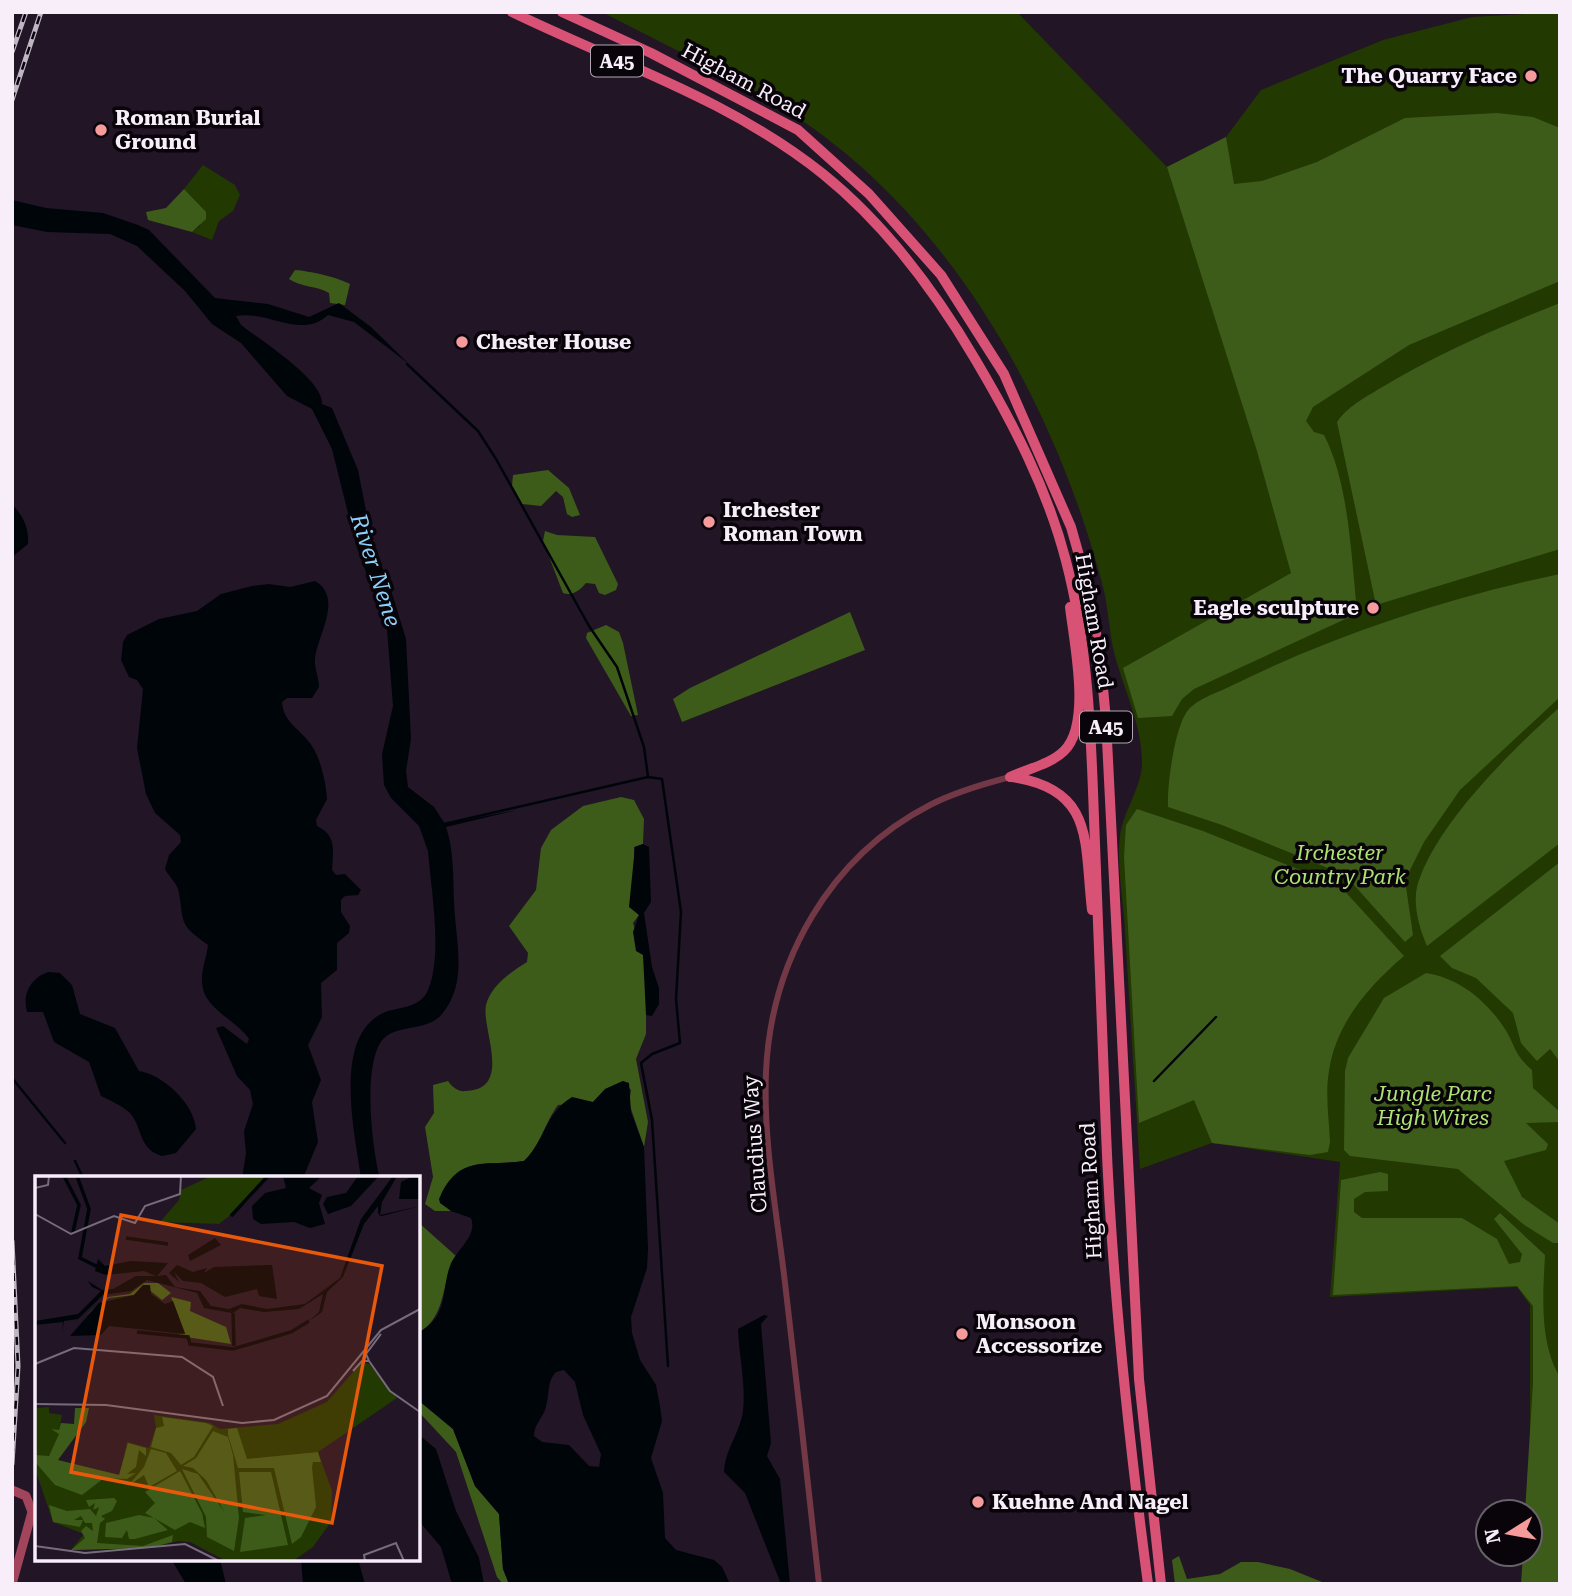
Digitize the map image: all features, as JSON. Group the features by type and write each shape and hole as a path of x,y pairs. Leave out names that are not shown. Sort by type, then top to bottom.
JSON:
{"highway":[{"name":"Higham Road","path":"512,12 722,107 826,176 863,212 923,280 958,330 1012,421 1051,512 1066,562 1083,643 1090,722 1106,1136 1118,1317 1132,1466 1148,1584"},
{"name":"Higham Road","path":"562,12 651,53 798,130 869,194 941,275 1004,374 1071,527 1088,587 1104,694 1139,1379 1161,1584"},
{"path":"583,12 622,33 651,53"},
{"path":"1010,777 1057,757 1071,743 1079,723 1066,562"},
{"path":"1010,777 1038,781 1055,789 1069,801 1080,820 1100,961"}],"main road":[{"path":"12,1490 26,1496 32,1512 12,1584"}],"street":[{"name":"Claudius Way","path":"820,1584 766,1109 771,1026 780,984 798,937 846,868 886,833 930,805 1010,777"}],"green space":[{"name":"Irchester Country Park","path":"602,12 1017,12 1167,167 1226,137 1261,90 1383,40 1472,17 1560,12 1560,1584 1544,1568 1544,1498 1530,1498 1530,1305 1517,1287 1330,1297 1340,1162 1212,1143 1140,1169 1119,859 1122,827 1141,772 1141,748 1139,733 1113,648 1103,587 1083,519 1057,452 1026,385 990,322 948,261 901,206 849,157 792,114 722,74"},
{"path":"1497,113 1533,117 1560,128 1560,281 1409,345 1313,407 1306,421 1314,432 1324,435 1344,497 1357,610 1354,615 1194,689 1182,699 1172,716 1138,718 1123,668 1291,573 1257,451 1167,167 1226,137 1234,184 1262,181 1317,162 1405,118"},
{"path":"203,165 235,185 240,195 233,211 219,221 212,240 192,232 200,226 195,201 184,189"},
{"path":"184,189 206,212 206,219 192,232 148,220 146,212 166,208"},
{"path":"295,270 350,284 345,305 330,303 329,293 289,279"},
{"path":"1560,303 1560,549 1376,605 1337,422 1362,399 1423,364"},
{"path":"548,470 569,488 580,515 572,517 567,514 563,497 556,491 541,506 522,504 512,486 513,475"},
{"path":"545,531 557,535 595,537 618,584 616,590 605,595 599,593 595,584 586,583 576,592 563,593 543,541"},
{"path":"1560,574 1560,697 1460,790 1424,842 1405,880 1413,935 1405,942 1345,875 1222,825 1168,807 1170,773 1178,733 1186,713 1201,700 1351,634 1475,594"},
{"path":"850,612 865,650 682,722 673,699 690,688"},
{"path":"606,625 619,632 623,643 638,715 631,716 586,638 587,633"},
{"path":"1560,707 1560,843 1427,946 1419,923 1416,891 1428,860 1442,836 1478,788"},
{"path":"621,797 634,800 644,819 643,844 634,847 635,911 639,915 633,923 643,955 646,977 646,1034 636,1059 648,1122 644,1147 629,1103 631,1090 623,1081 606,1089 593,1102 558,1105 535,1148 524,1161 475,1165 456,1174 440,1199 451,1211 435,1211 425,1204 433,1177 425,1127 434,1113 433,1085 448,1081 455,1089 465,1091 480,1088 488,1081 492,1070 492,1057 486,1005 497,985 527,962 528,953 509,926 536,890 541,848 551,830 583,806"},
{"path":"1137,809 1203,831 1340,886 1404,956 1367,993 1339,1037 1328,1080 1328,1152 1310,1155 1212,1143 1194,1100 1139,1123 1124,857 1126,825"},
{"path":"1560,862 1560,1062 1550,1049 1537,1061 1521,1043 1513,1013 1476,978 1452,968 1440,956"},
{"name":"Jungle Parc High Wires","path":"1426,973 1461,986 1490,1009 1505,1029 1518,1054 1532,1070 1533,1088 1560,1112 1560,1122 1526,1123 1548,1144 1546,1150 1504,1161 1522,1197 1560,1224 1560,1243 1553,1243 1523,1224 1458,1169 1350,1156 1344,1150 1345,1071 1348,1058 1384,998"},
{"path":"1380,1172 1388,1174 1388,1191 1365,1192 1354,1199 1354,1212 1362,1218 1462,1218 1497,1239 1509,1264 1520,1262 1522,1254 1494,1219 1500,1213 1545,1255 1545,1333 1553,1364 1560,1377 1560,1584 1521,1584 1522,1568 1544,1568 1544,1498 1526,1498 1533,1383 1533,1306 1517,1286 1333,1295 1341,1180"},
{"path":"420,1224 456,1256 439,1308 428,1326 420,1332"},
{"path":"420,1402 453,1429 475,1486 499,1514 503,1569 509,1584 503,1584 497,1577 456,1452 420,1413"},
{"path":"1179,1556 1187,1579 1220,1574 1241,1562 1258,1562 1290,1569 1327,1584 1175,1584 1172,1560"}],"water":[{"name":"River Nene","path":"12,200 46,208 103,213 138,225 149,230 215,298 268,304 309,317 339,303 371,327 409,364 354,322 328,315 318,322 295,325 248,315 236,316 241,325 289,361 313,384 320,394 322,404 332,408 358,470 373,546 389,584 406,639 411,739 406,771 408,787 434,807 445,824 517,810 446,827 452,854 458,974 450,1002 437,1019 388,1035 379,1045 374,1060 370,1102 380,1176 361,1176 352,1113 352,1064 357,1043 367,1025 383,1013 420,1001 428,990 435,959 435,922 428,851 419,826 391,798 384,785 382,754 393,706 387,629 356,545 332,449 312,409 287,396 241,343 212,324 185,291 137,246 110,234 47,232 12,225"},
{"path":"12,504 24,522 28,544 12,557"},
{"path":"315,581 328,597 327,618 315,659 319,687 312,698 287,698 282,702 289,721 308,740 320,765 327,799 316,820 317,826 331,839 332,870 336,875 345,874 361,890 358,895 345,896 341,900 341,912 350,926 349,933 337,943 337,970 321,983 322,1017 308,1045 321,1080 312,1102 318,1142 304,1176 242,1176 246,1154 244,1131 253,1104 250,1090 237,1076 216,1028 223,1026 247,1044 249,1039 212,1005 203,988 202,974 208,945 187,927 178,890 165,869 169,855 181,842 180,835 155,813 146,794 137,748 143,689 137,680 129,677 121,660 123,642 127,635 159,619 197,611 221,594 252,586 269,584 290,587"},
{"path":"643,844 649,847 651,902 644,913 652,967 659,988 659,1004 652,1016 646,1015 643,955 636,951 633,932 639,915 629,907 635,847"},
{"path":"49,972 60,973 72,985 80,1014 115,1028 139,1071 158,1078 183,1100 190,1110 196,1129 176,1153 162,1156 154,1153 145,1143 130,1113 101,1096 89,1062 54,1042 43,1012 27,1012 29,987 37,978"},
{"path":"623,1081 629,1083 631,1112 644,1147 647,1268 631,1317 632,1333 640,1360 656,1385 660,1406 662,1421 651,1458 663,1493 665,1538 676,1550 714,1560 722,1567 730,1584 509,1584 503,1569 499,1514 475,1486 453,1429 420,1402 420,1332 438,1314 450,1266 472,1231 471,1218 451,1211 440,1203 439,1199 447,1184 464,1168 524,1161 537,1145 550,1119 563,1104 572,1097 593,1102 605,1089","holes":["564,1370 575,1382 583,1415 601,1454 599,1467 589,1466 569,1445 542,1442 534,1436 545,1410 549,1385 556,1372"]},
{"path":"764,1315 768,1316 761,1324 771,1443 767,1456 780,1479 790,1584 781,1584 745,1493 724,1472 727,1456 739,1427 744,1401 738,1329"},
{"path":"420,1436 436,1449 456,1511 479,1558 484,1584 452,1584 441,1547 420,1522"},
{"path":"172,1561 220,1561 226,1584 186,1584"},
{"path":"301,1561 359,1561 365,1584 303,1584"}],"waterway":[{"path":"407,364 478,431 496,459 589,626 617,667 644,747 648,777"},
{"path":"444,824 648,777 662,779 681,912 676,999 680,1043 652,1054 641,1063 652,1120 668,1366"},
{"path":"1154,1081 1216,1017"},
{"path":"12,1078 65,1143"},
{"path":"75,1161 82,1176"}],"railway":[{"path":"12,52 26,12"},
{"path":"12,100 41,12"},
{"path":"12,1241 18,1366 12,1464"}],"place":[{"name":"The Quarry Face","path":"1531,76"},
{"name":"Roman Burial Ground","path":"101,130"},
{"name":"Chester House","path":"462,342"},
{"name":"Irchester Roman Town","path":"709,522"},
{"name":"Eagle sculpture","path":"1373,608"},
{"name":"Monsoon Accessorize","path":"962,1334"},
{"name":"Kuehne And Nagel","path":"978,1502"}]}
